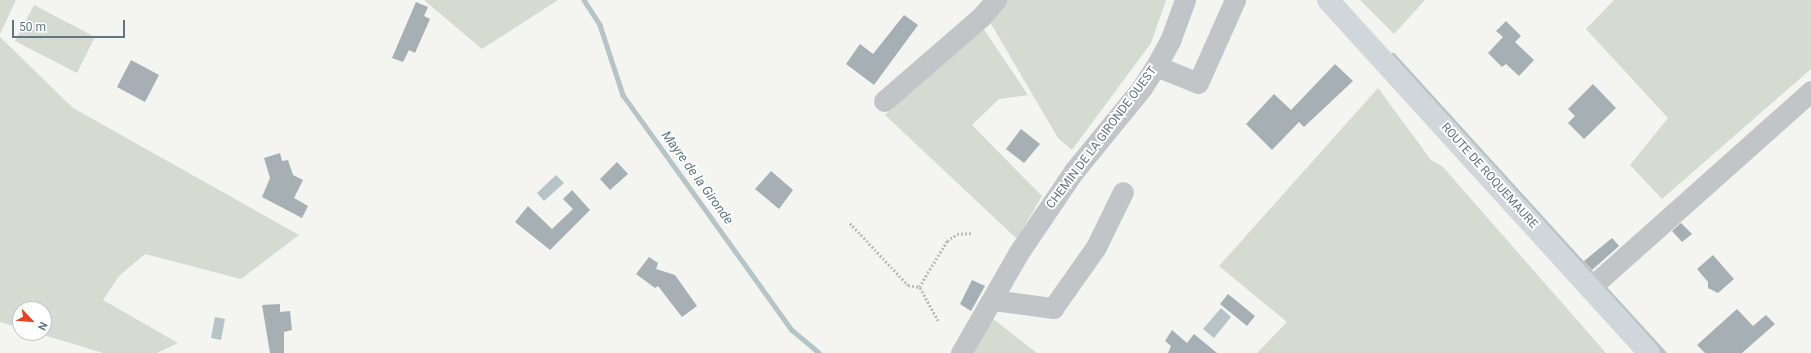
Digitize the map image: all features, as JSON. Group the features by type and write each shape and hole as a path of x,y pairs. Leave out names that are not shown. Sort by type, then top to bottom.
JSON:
{"main road":[{"name":"ROUTE DE ROQUEMAURE","path":"1328,0 1649,353"}],"street":[{"path":"884,101 981,17 996,0"},
{"name":"CHEMIN DE LA GIRONDE OUEST","path":"961,353 993,300 1019,252 1074,171 1141,89 1156,66 1173,34 1185,0"},
{"path":"1156,66 1198,83 1235,0"},
{"path":"1590,288 1811,91"},
{"path":"993,300 1053,308 1096,247 1123,192"}],"path":[{"path":"850,223 908,285 919,287"},
{"path":"919,287 947,241 957,234 971,233"},
{"path":"919,287 938,321"}],"shaded area":[{"path":"0,0 16,0 0,34"},
{"path":"424,0 558,0 482,49"},
{"path":"1004,0 1166,0 1151,43 1072,150 1058,138 987,17"},
{"path":"1360,0 1425,0 1394,34"},
{"path":"1614,0 1811,0 1811,69 1662,199 1630,165 1668,118 1586,29"},
{"path":"34,5 95,37 77,73 15,41"},
{"path":"981,25 1028,95 999,99 972,125 1042,196 1017,239 885,115"},
{"path":"0,37 73,108 299,235 241,279 145,254 119,276 103,300 178,343 157,353 103,353 52,338 52,301 12,301 12,326 0,322"},
{"path":"1378,88 1431,160 1443,167 1606,353 1257,353 1287,322 1219,266"},
{"path":"556,175 564,183 544,201 537,193"},
{"path":"1221,308 1231,317 1214,338 1203,329"},
{"path":"215,317 225,319 221,340 211,338"},
{"path":"992,318 1037,353 970,353"}],"building":[{"path":"416,2 428,7 424,16 430,19 415,53 409,50 403,62 392,58"},
{"path":"904,15 918,25 874,85 846,64 860,44 873,54"},
{"path":"1506,21 1521,36 1515,42 1534,60 1519,76 1506,64 1502,67 1488,53 1503,37 1496,31"},
{"path":"131,60 159,75 145,102 117,87"},
{"path":"1335,64 1353,81 1304,127 1299,122 1272,150 1246,124 1274,94 1291,110"},
{"path":"1593,84 1616,108 1584,139 1568,123 1575,116 1568,109"},
{"path":"1021,129 1040,144 1024,163 1006,149"},
{"path":"280,153 282,161 288,160 293,175 303,180 294,198 308,206 302,218 262,197 270,178 264,158"},
{"path":"617,162 628,174 610,190 600,179"},
{"path":"771,171 793,190 779,209 755,189"},
{"path":"572,190 590,210 550,250 515,222 528,206 552,229 573,209 563,199"},
{"path":"1681,223 1692,234 1682,242 1672,231"},
{"path":"1612,238 1619,246 1592,270 1584,261"},
{"path":"1713,255 1734,279 1718,293 1708,288 1708,282 1697,269"},
{"path":"649,257 658,263 656,269 675,275 697,306 682,317 658,286 655,288 636,274"},
{"path":"972,280 985,286 971,311 960,304"},
{"path":"1228,294 1255,316 1247,326 1220,304"},
{"path":"280,304 280,312 290,311 292,330 284,332 284,353 270,353 262,305"},
{"path":"1737,309 1753,326 1766,315 1775,324 1742,353 1705,353 1697,345"},
{"path":"1172,330 1187,343 1194,334 1217,353 1168,353 1171,346 1165,341"}],"waterway":[{"name":"Mayre de la Gironde","path":"584,0 600,25 623,95 792,330 819,353"},
{"path":"1393,55 1594,276"},
{"path":"1602,285 1664,353"}]}
